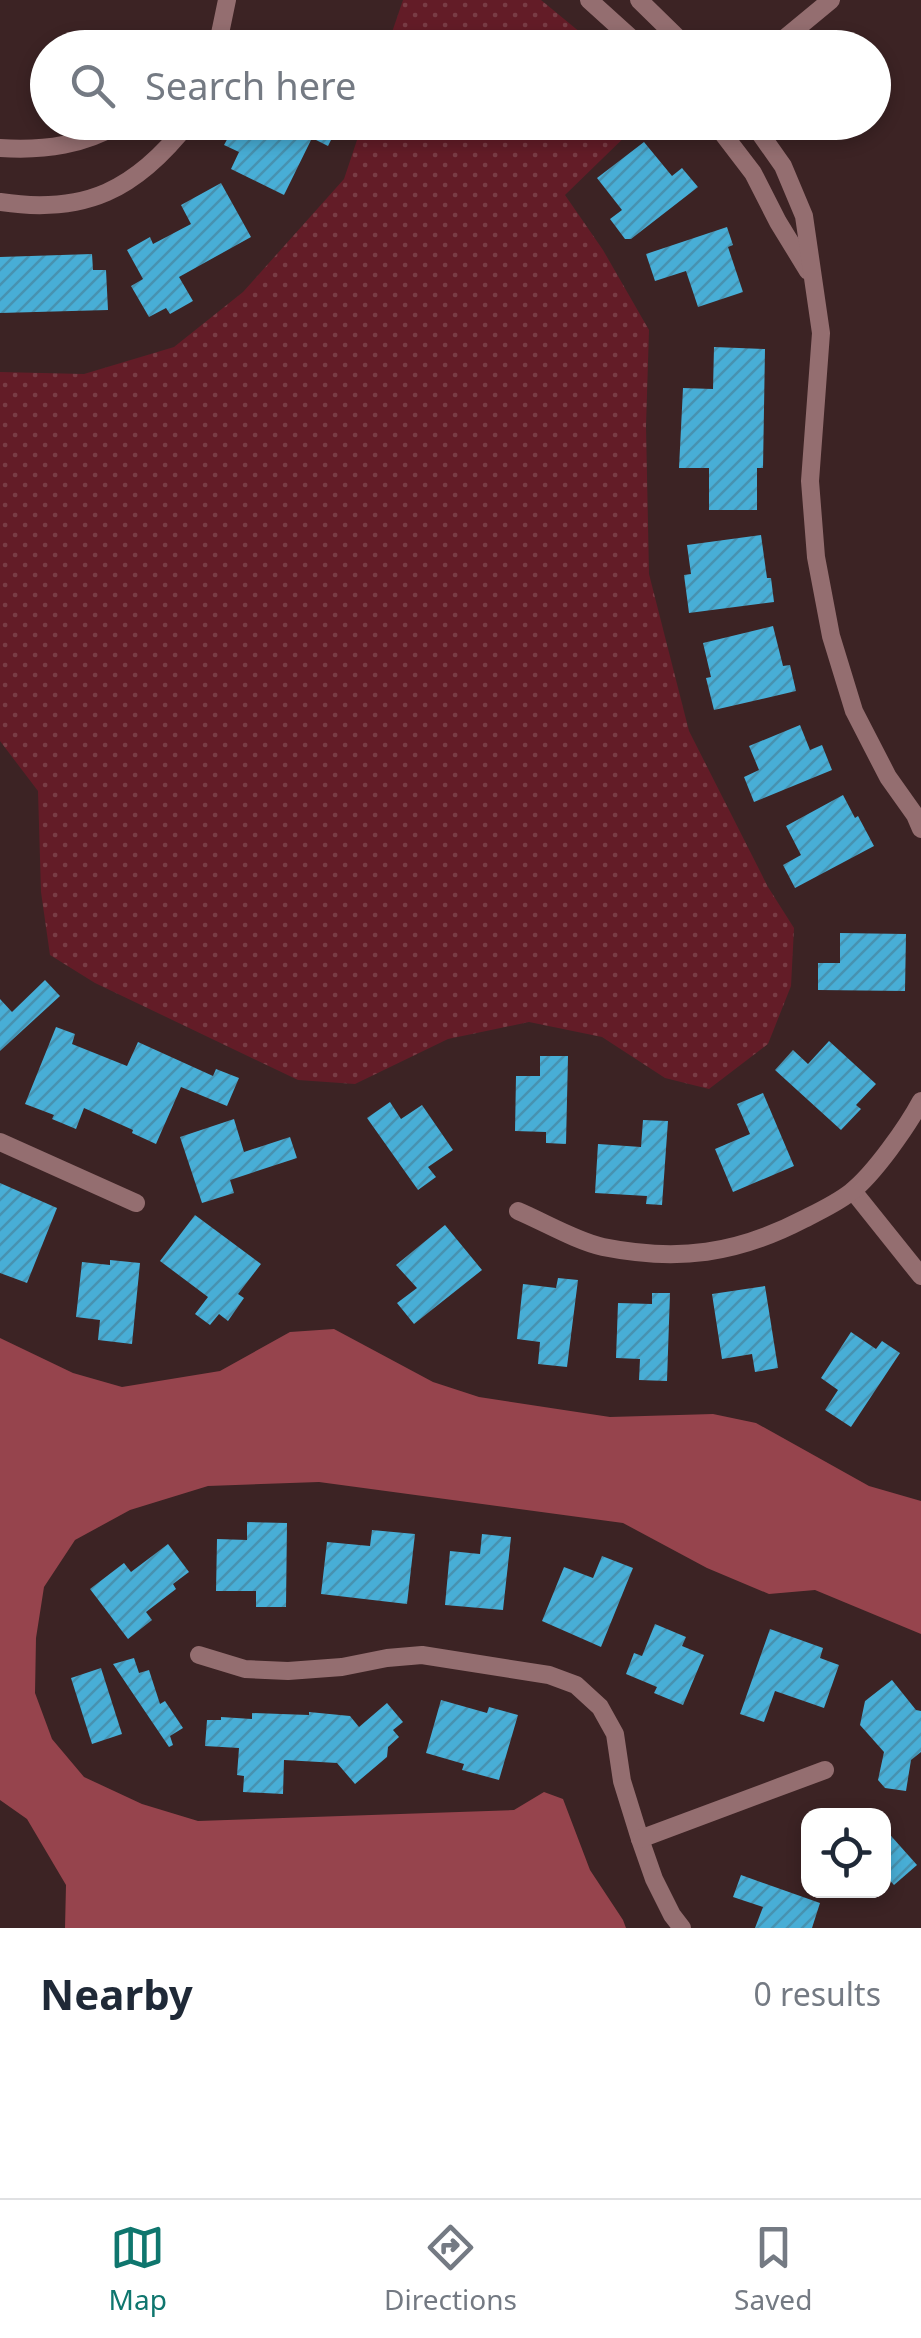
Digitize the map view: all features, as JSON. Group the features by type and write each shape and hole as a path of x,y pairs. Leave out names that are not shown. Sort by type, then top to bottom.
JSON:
{"street":[{"path":"221,30 228,0"},
{"path":"590,0 622,30"},
{"path":"639,0 670,30"},
{"path":"794,30 831,0"},
{"path":"0,148 30,150 86,140"},
{"path":"0,202 63,205 98,197 157,161 174,140"},
{"path":"728,140 753,174 812,276"},
{"path":"765,140 783,166 804,216 821,332 810,481 816,556 830,636 854,711 888,777 919,819"},
{"path":"518,1211 599,1246 688,1254 731,1249 776,1233 853,1190 908,1124 921,1101"},
{"path":"0,1142 136,1203"},
{"path":"853,1190 921,1276"},
{"path":"199,1655 245,1669 288,1671 342,1668 422,1655 550,1675 576,1685 600,1707 614,1734 622,1781 654,1879 682,1928"},
{"path":"640,1839 825,1770"}],"shaded area":[{"path":"403,0 541,0 577,30 393,30"},
{"path":"357,140 622,140 565,195 603,250 649,330 649,574 689,731 768,887 794,928 791,986 768,1044 709,1089 665,1078 602,1037 529,1022 448,1039 355,1084 298,1080 95,983 50,955 41,892 38,791 0,741 0,372 84,374 174,347 243,292 344,179"},
{"path":"334,1329 433,1382 479,1397 610,1417 713,1414 756,1423 869,1486 921,1501 921,1634 815,1590 769,1594 707,1568 623,1523 319,1482 208,1486 130,1510 75,1540 44,1587 36,1638 35,1693 52,1739 84,1777 142,1804 198,1821 514,1810 544,1792 563,1799 590,1870 626,1928 65,1928 66,1885 27,1819 0,1800 0,1338 73,1373 122,1387 220,1371 290,1332"}],"building":[{"path":"227,140 311,140 284,195 231,169 239,152 224,145"},
{"path":"644,142 672,176 682,168 698,187 631,239 625,239 610,219 622,210 597,178"},
{"path":"221,183 251,237 179,277 193,301 170,314 166,308 149,317 131,286 143,279 127,250 150,237 153,244 191,224 181,205"},
{"path":"727,227 733,245 728,247 743,292 698,307 686,271 655,281 646,254"},
{"path":"92,254 93,270 106,270 108,310 0,313 0,257"},
{"path":"714,347 765,349 763,468 757,468 757,510 709,510 709,468 679,468 683,388 713,389"},
{"path":"761,535 774,602 689,613 684,575 691,574 687,545"},
{"path":"773,626 783,666 790,665 796,691 714,710 703,643"},
{"path":"800,725 810,750 822,745 832,770 754,802 744,777 759,770 749,746"},
{"path":"843,795 874,846 795,888 783,865 801,855 786,826"},
{"path":"840,933 906,934 905,991 818,990 818,963 840,963"},
{"path":"45,980 60,996 0,1051 0,999 12,1012"},
{"path":"56,1027 75,1034 72,1044 127,1066 138,1042 213,1076 216,1069 239,1078 227,1106 181,1087 156,1144 84,1108 76,1129 25,1104"},
{"path":"829,1041 876,1084 856,1105 861,1109 841,1130 775,1070 793,1050 808,1064"},
{"path":"540,1056 568,1056 566,1144 546,1143 546,1132 515,1131 516,1076 540,1076"},
{"path":"763,1093 794,1166 733,1192 715,1149 750,1134 737,1104"},
{"path":"390,1102 401,1119 422,1105 453,1150 428,1167 436,1177 418,1190 367,1118"},
{"path":"234,1119 244,1152 290,1137 297,1158 230,1180 234,1193 202,1203 180,1137"},
{"path":"643,1120 668,1121 662,1205 646,1204 647,1196 595,1193 598,1144 641,1147"},
{"path":"0,1183 57,1208 27,1283 0,1273"},
{"path":"195,1215 261,1264 238,1294 244,1298 228,1321 219,1314 210,1325 195,1314 208,1297 160,1261"},
{"path":"445,1225 482,1270 414,1324 397,1303 417,1288 396,1265"},
{"path":"110,1260 140,1263 132,1344 98,1340 100,1320 76,1317 82,1262 110,1265"},
{"path":"558,1278 578,1280 567,1367 538,1364 540,1342 517,1339 523,1284 556,1288"},
{"path":"765,1286 778,1368 755,1372 752,1354 722,1359 712,1294"},
{"path":"652,1293 670,1293 667,1381 639,1380 640,1359 616,1358 618,1303 652,1304"},
{"path":"851,1332 876,1349 882,1341 900,1353 851,1427 825,1410 838,1390 821,1378"},
{"path":"247,1522 287,1523 286,1607 256,1607 256,1591 216,1591 217,1539 247,1540"},
{"path":"372,1530 415,1534 407,1604 321,1594 327,1542 370,1546"},
{"path":"482,1534 511,1537 503,1610 445,1605 450,1551 480,1554"},
{"path":"168,1544 189,1572 173,1584 176,1589 146,1612 152,1620 128,1639 90,1589 124,1563 131,1572"},
{"path":"602,1556 633,1568 601,1647 542,1621 564,1567 593,1578"},
{"path":"655,1624 686,1637 682,1646 704,1655 683,1705 654,1693 657,1687 626,1674 634,1653 642,1656"},
{"path":"770,1629 823,1648 820,1658 839,1665 824,1708 775,1691 764,1722 740,1714"},
{"path":"134,1658 139,1673 149,1670 160,1704 165,1701 183,1728 170,1736 173,1745 169,1747 113,1664"},
{"path":"101,1668 122,1734 92,1744 71,1678"},
{"path":"892,1680 921,1711 921,1752 911,1760 906,1791 885,1788 878,1780 884,1752 860,1725 865,1701"},
{"path":"441,1700 487,1713 489,1707 518,1715 499,1780 462,1770 464,1764 426,1753"},
{"path":"387,1703 403,1722 393,1730 399,1737 388,1747 387,1757 355,1784 337,1763 284,1760 283,1794 243,1792 244,1776 237,1775 239,1748 205,1746 207,1720 252,1719 252,1713 309,1712 350,1716 359,1727"},
{"path":"891,1836 917,1865 894,1885 891,1882"},
{"path":"741,1875 820,1903 812,1928 755,1928 763,1907 733,1897"}]}
